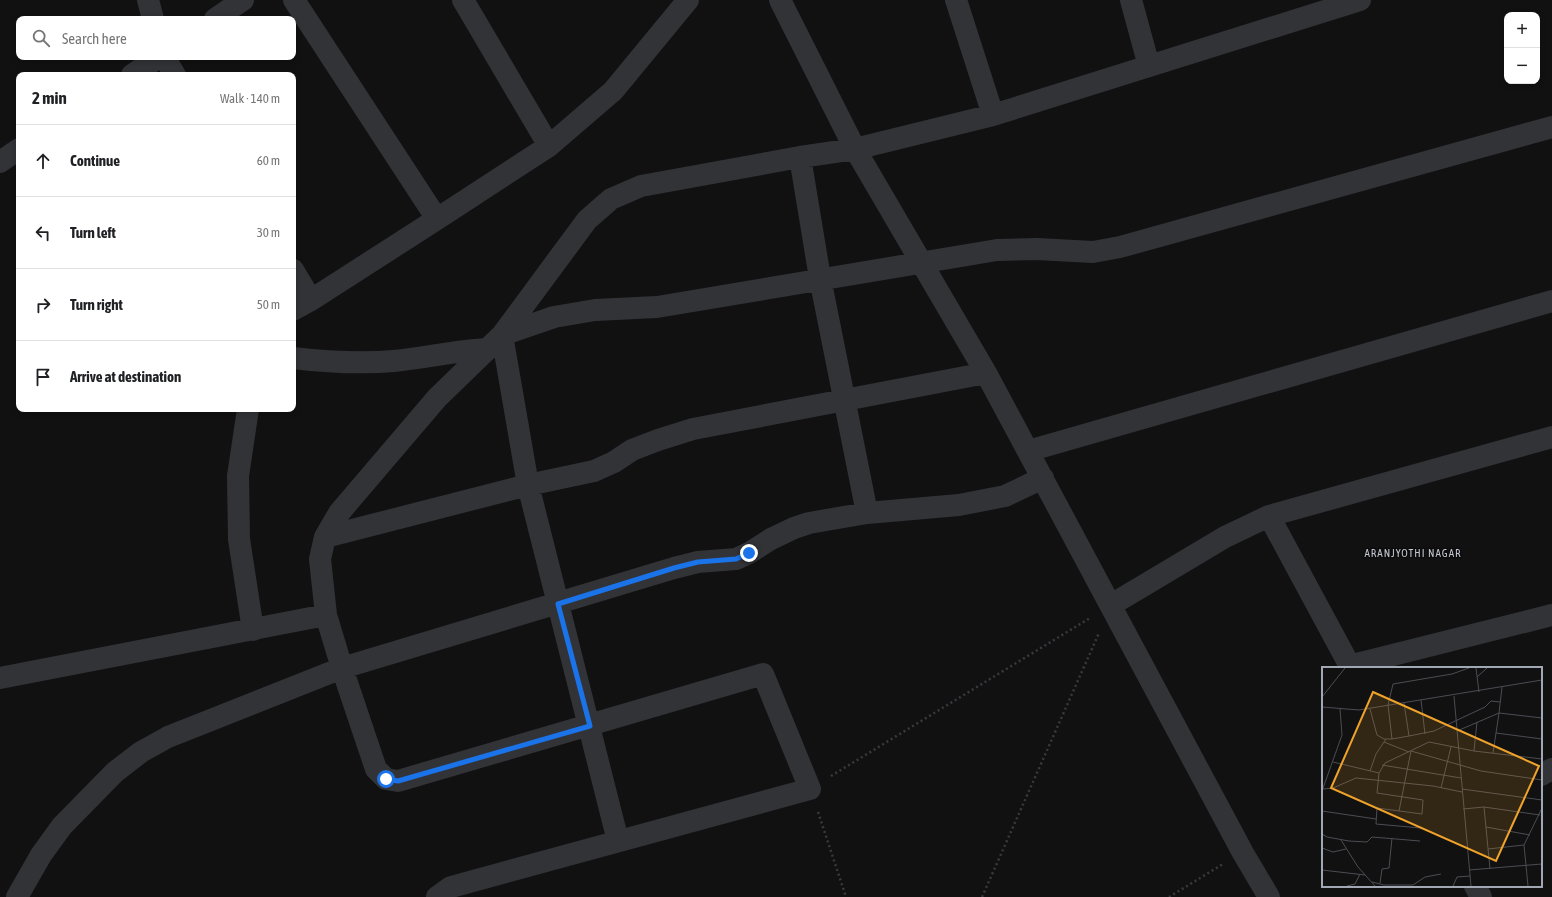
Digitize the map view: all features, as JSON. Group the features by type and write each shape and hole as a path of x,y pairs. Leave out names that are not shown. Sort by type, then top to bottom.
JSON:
{"street":[{"path":"148,0 152,16"},
{"path":"219,16 243,0"},
{"path":"294,0 437,220"},
{"path":"463,0 549,146"},
{"path":"296,282 302,305 437,220 549,146 613,91 688,0"},
{"path":"956,0 993,115"},
{"path":"1131,0 1149,66"},
{"path":"437,897 451,888 810,789 763,674 590,726 398,781 386,779 376,769 326,616 320,559 325,537 339,513 437,398 495,342 587,220 611,199 641,186 800,156 855,149 993,115 1360,0"},
{"path":"789,5 855,149 986,373 1243,853 1269,897"},
{"path":"136,72 154,60"},
{"path":"166,60 173,72"},
{"path":"296,358 331,363 394,361 462,350 495,342 554,317 588,311 657,307 820,278 997,250 1037,249 1093,252 1120,247 1552,126"},
{"path":"0,162 16,152"},
{"path":"800,156 820,278 846,401 867,513"},
{"path":"1028,451 1552,301"},
{"path":"495,342 528,485 618,841"},
{"path":"325,537 528,485 594,471 614,462 632,450 693,429 846,401 986,373"},
{"path":"248,412 238,476 240,540 253,630"},
{"path":"1111,605 1225,537 1269,516 1552,436"},
{"path":"17,897 41,855 62,826 115,772 141,752 168,737 342,668 692,564 736,559 794,528 809,523 867,513 959,505 1005,496 1043,478"},
{"path":"1269,516 1350,667 1552,615"},
{"path":"0,678 326,616"},
{"path":"1542,774 1552,769"},
{"path":"1476,887 1481,897"}],"path":[{"path":"846,897 810,789 1111,605"},
{"path":"982,897 1111,605"},
{"path":"1169,897 1243,853"}],"district":[{"name":"ARANJYOTHI NAGAR","path":"1413,553"}],"route":[{"path":"386,779 398,781 590,726 558,604 674,568 698,562 719,562 736,559 749,553"}]}
